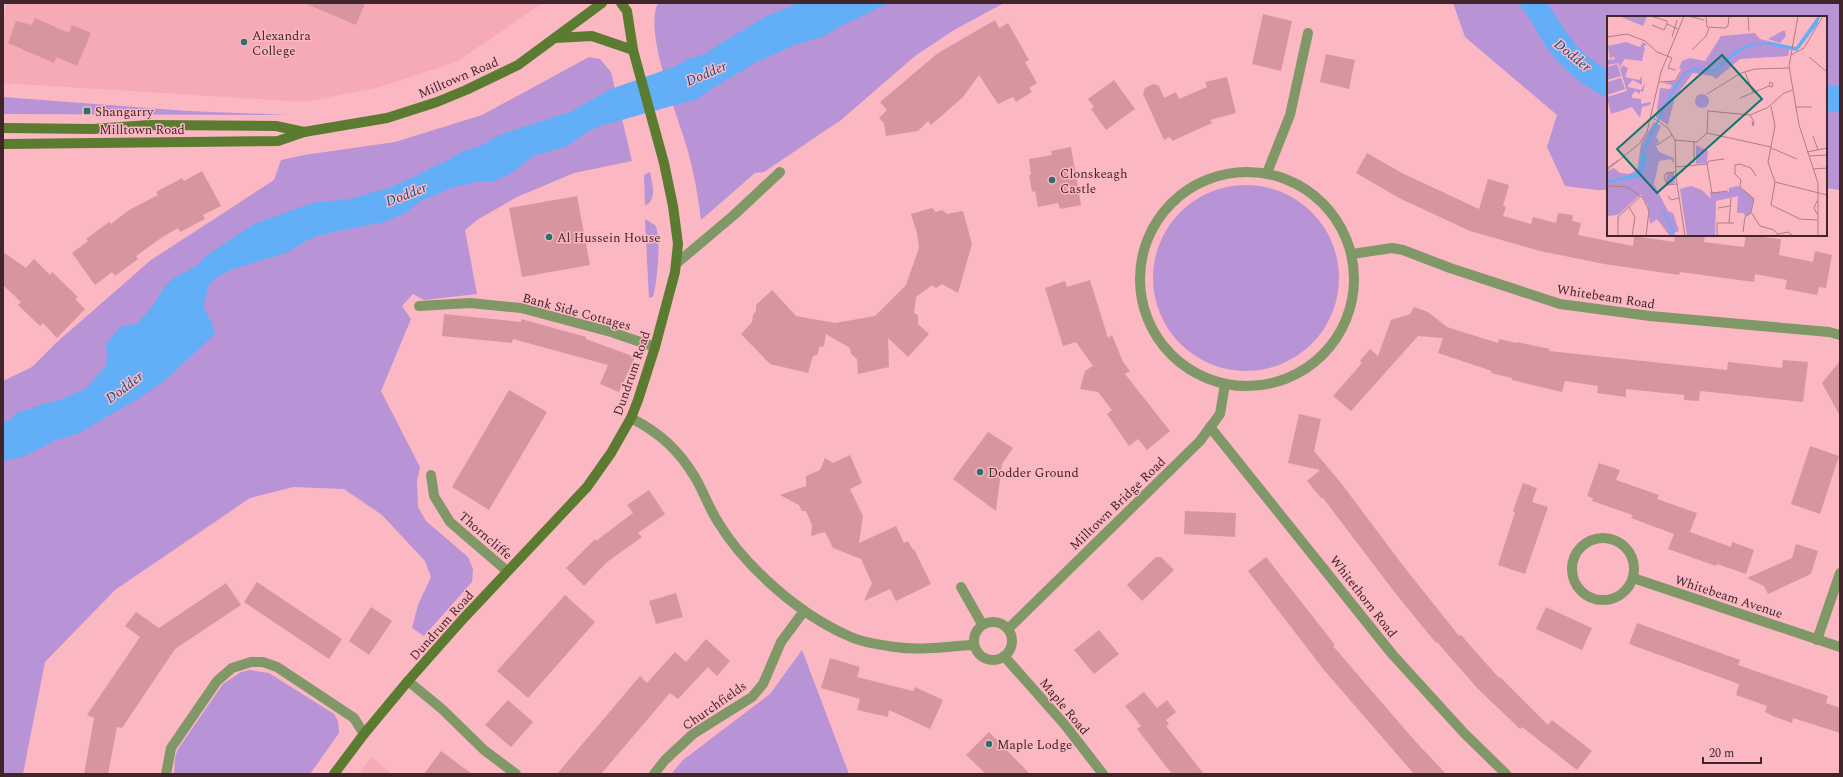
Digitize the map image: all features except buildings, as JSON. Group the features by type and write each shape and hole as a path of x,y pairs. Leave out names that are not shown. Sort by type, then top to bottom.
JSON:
{"main road":[{"name":"Milltown Road","path":"3,144 278,140 304,132 387,118 437,102 518,65 602,3"},
{"name":"Dundrum Road","path":"334,774 364,734 408,681 507,571 596,476 631,418 642,389 655,347 677,263 678,244 675,218 664,163 633,50 627,11 621,3"},
{"path":"555,38 592,36 633,50"},
{"name":"Milltown Road","path":"3,128 94,129 149,125 276,126 304,132"},
{"path":"94,129 94,142"}],"street":[{"path":"1267,173 1290,115 1308,33"},
{"path":"677,263 734,215 780,172"},
{"path":"1234,172 1267,173 1296,183 1322,201 1340,225 1352,254 1354,281 1351,308 1340,332 1324,354 1303,371 1278,382 1252,387 1225,384 1193,372 1182,364 1167,351 1148,323 1139,291 1140,257 1152,225 1173,199 1187,189 1202,180 1234,172"},
{"name":"Whitebeam Road","path":"1352,254 1392,248 1403,250 1450,268 1560,304 1650,316 1829,332 1840,336"},
{"name":"Bank Side Cottages","path":"419,306 470,303 521,308 611,332 655,347"},
{"name":"Milltown Bridge Road","path":"1008,629 1200,441 1220,414 1225,384"},
{"path":"631,418 653,430 684,460 697,480 718,523 737,548 757,571 804,611 830,627 847,635 875,643 914,648 974,645"},
{"name":"Whitethorn Road","path":"1210,427 1392,654 1464,734 1506,774"},
{"name":"Thorncliffe","path":"431,475 434,496 450,522 507,571"},
{"path":"1595,538 1606,538 1616,541 1629,552 1634,567 1633,578 1629,587 1614,599 1604,601 1594,600 1585,595 1573,580 1571,570 1572,560 1577,550 1585,543 1595,538"},
{"path":"1817,640 1840,573"},
{"name":"Whitebeam Avenue","path":"1633,578 1840,648"},
{"path":"961,587 982,624"},
{"name":"Churchfields","path":"654,774 664,760 693,734 752,697 762,684 781,642 804,611"},
{"path":"987,622 999,622 1008,629 1012,640 1011,646 1004,656 998,659 986,659 980,656 974,645 974,633 982,624 987,622"},
{"name":"Maple Road","path":"1004,656 1065,725 1104,774"},
{"path":"166,774 171,748 217,681 232,668 251,662 263,662 277,667 354,718 364,734"},
{"path":"408,681 442,709 484,750 516,774"}],"shaded area":[{"name":"Alexandra College","path":"7,3 543,3 456,62 380,87 304,102 3,83 3,23"},
{"path":"658,3 1004,3 954,30 915,56 841,120 764,172 755,173 701,220 696,184 683,134 658,53 655,33 655,16"},
{"path":"1453,3 1840,3 1840,190 1827,188 1827,16 1607,16 1607,190 1565,186 1547,147 1557,115 1465,37"},
{"path":"589,57 600,59 611,72 632,161 574,173 517,197 477,220 465,230 477,294 424,300 413,294 402,306 411,319 381,391 420,467 417,481 418,507 426,521 468,557 473,569 472,582 424,636 412,628 418,605 431,577 425,561 382,515 344,489 293,487 250,498 115,590 45,662 23,774 3,774 3,381 32,367 57,342 151,260 274,180 281,160 304,155 395,142 482,115"},
{"path":"3,97 188,111 289,115 3,114"},
{"path":"650,172 653,195 652,199 645,206 644,175"},
{"path":"1237,185 1255,185 1282,192 1298,201 1312,212 1323,226 1332,242 1339,269 1339,287 1332,314 1323,330 1312,344 1298,355 1282,364 1255,371 1237,371 1219,367 1202,360 1187,350 1174,337 1164,322 1157,305 1153,287 1153,269 1157,251 1164,234 1174,219 1187,206 1202,196 1219,189"},
{"path":"645,219 655,225 658,239 656,282 653,297 649,298"},
{"path":"802,650 849,774 671,774 683,760 770,694"},
{"path":"250,670 269,673 334,714 338,721 339,733 310,774 174,774 175,757 178,749 223,684 241,672"},
{"path":"371,757 392,774 358,774"}],"water":[{"name":"Dodder","path":"798,3 889,3 839,27 822,37 794,45 757,62 697,99 600,126 587,132 567,146 533,156 510,174 494,181 480,181 451,188 419,202 407,212 385,222 317,236 286,253 230,270 216,278 209,285 205,297 204,309 212,323 215,334 164,381 138,399 77,434 56,440 23,457 3,461 3,423 18,412 60,400 85,389 106,366 106,344 120,327 138,323 154,304 165,286 174,278 198,265 206,256 254,224 312,203 350,199 392,187 464,151 480,146 499,135 572,111 611,89 676,66 690,58 705,54 763,18"},
{"name":"Dodder","path":"1517,3 1547,3 1566,32 1581,50 1598,64 1607,68 1607,98 1591,89 1560,64 1548,49 1522,8"},
{"path":"1827,86 1840,86 1840,112 1827,111"}],"place":[{"name":"Alexandra College","path":"244,42"},
{"name":"Shangarry","path":"87,111"},
{"name":"Clonskeagh Castle","path":"1052,180"},
{"name":"Al Hussein House","path":"549,237"},
{"name":"Dodder Ground","path":"980,472"},
{"name":"Maple Lodge","path":"989,744"}]}
